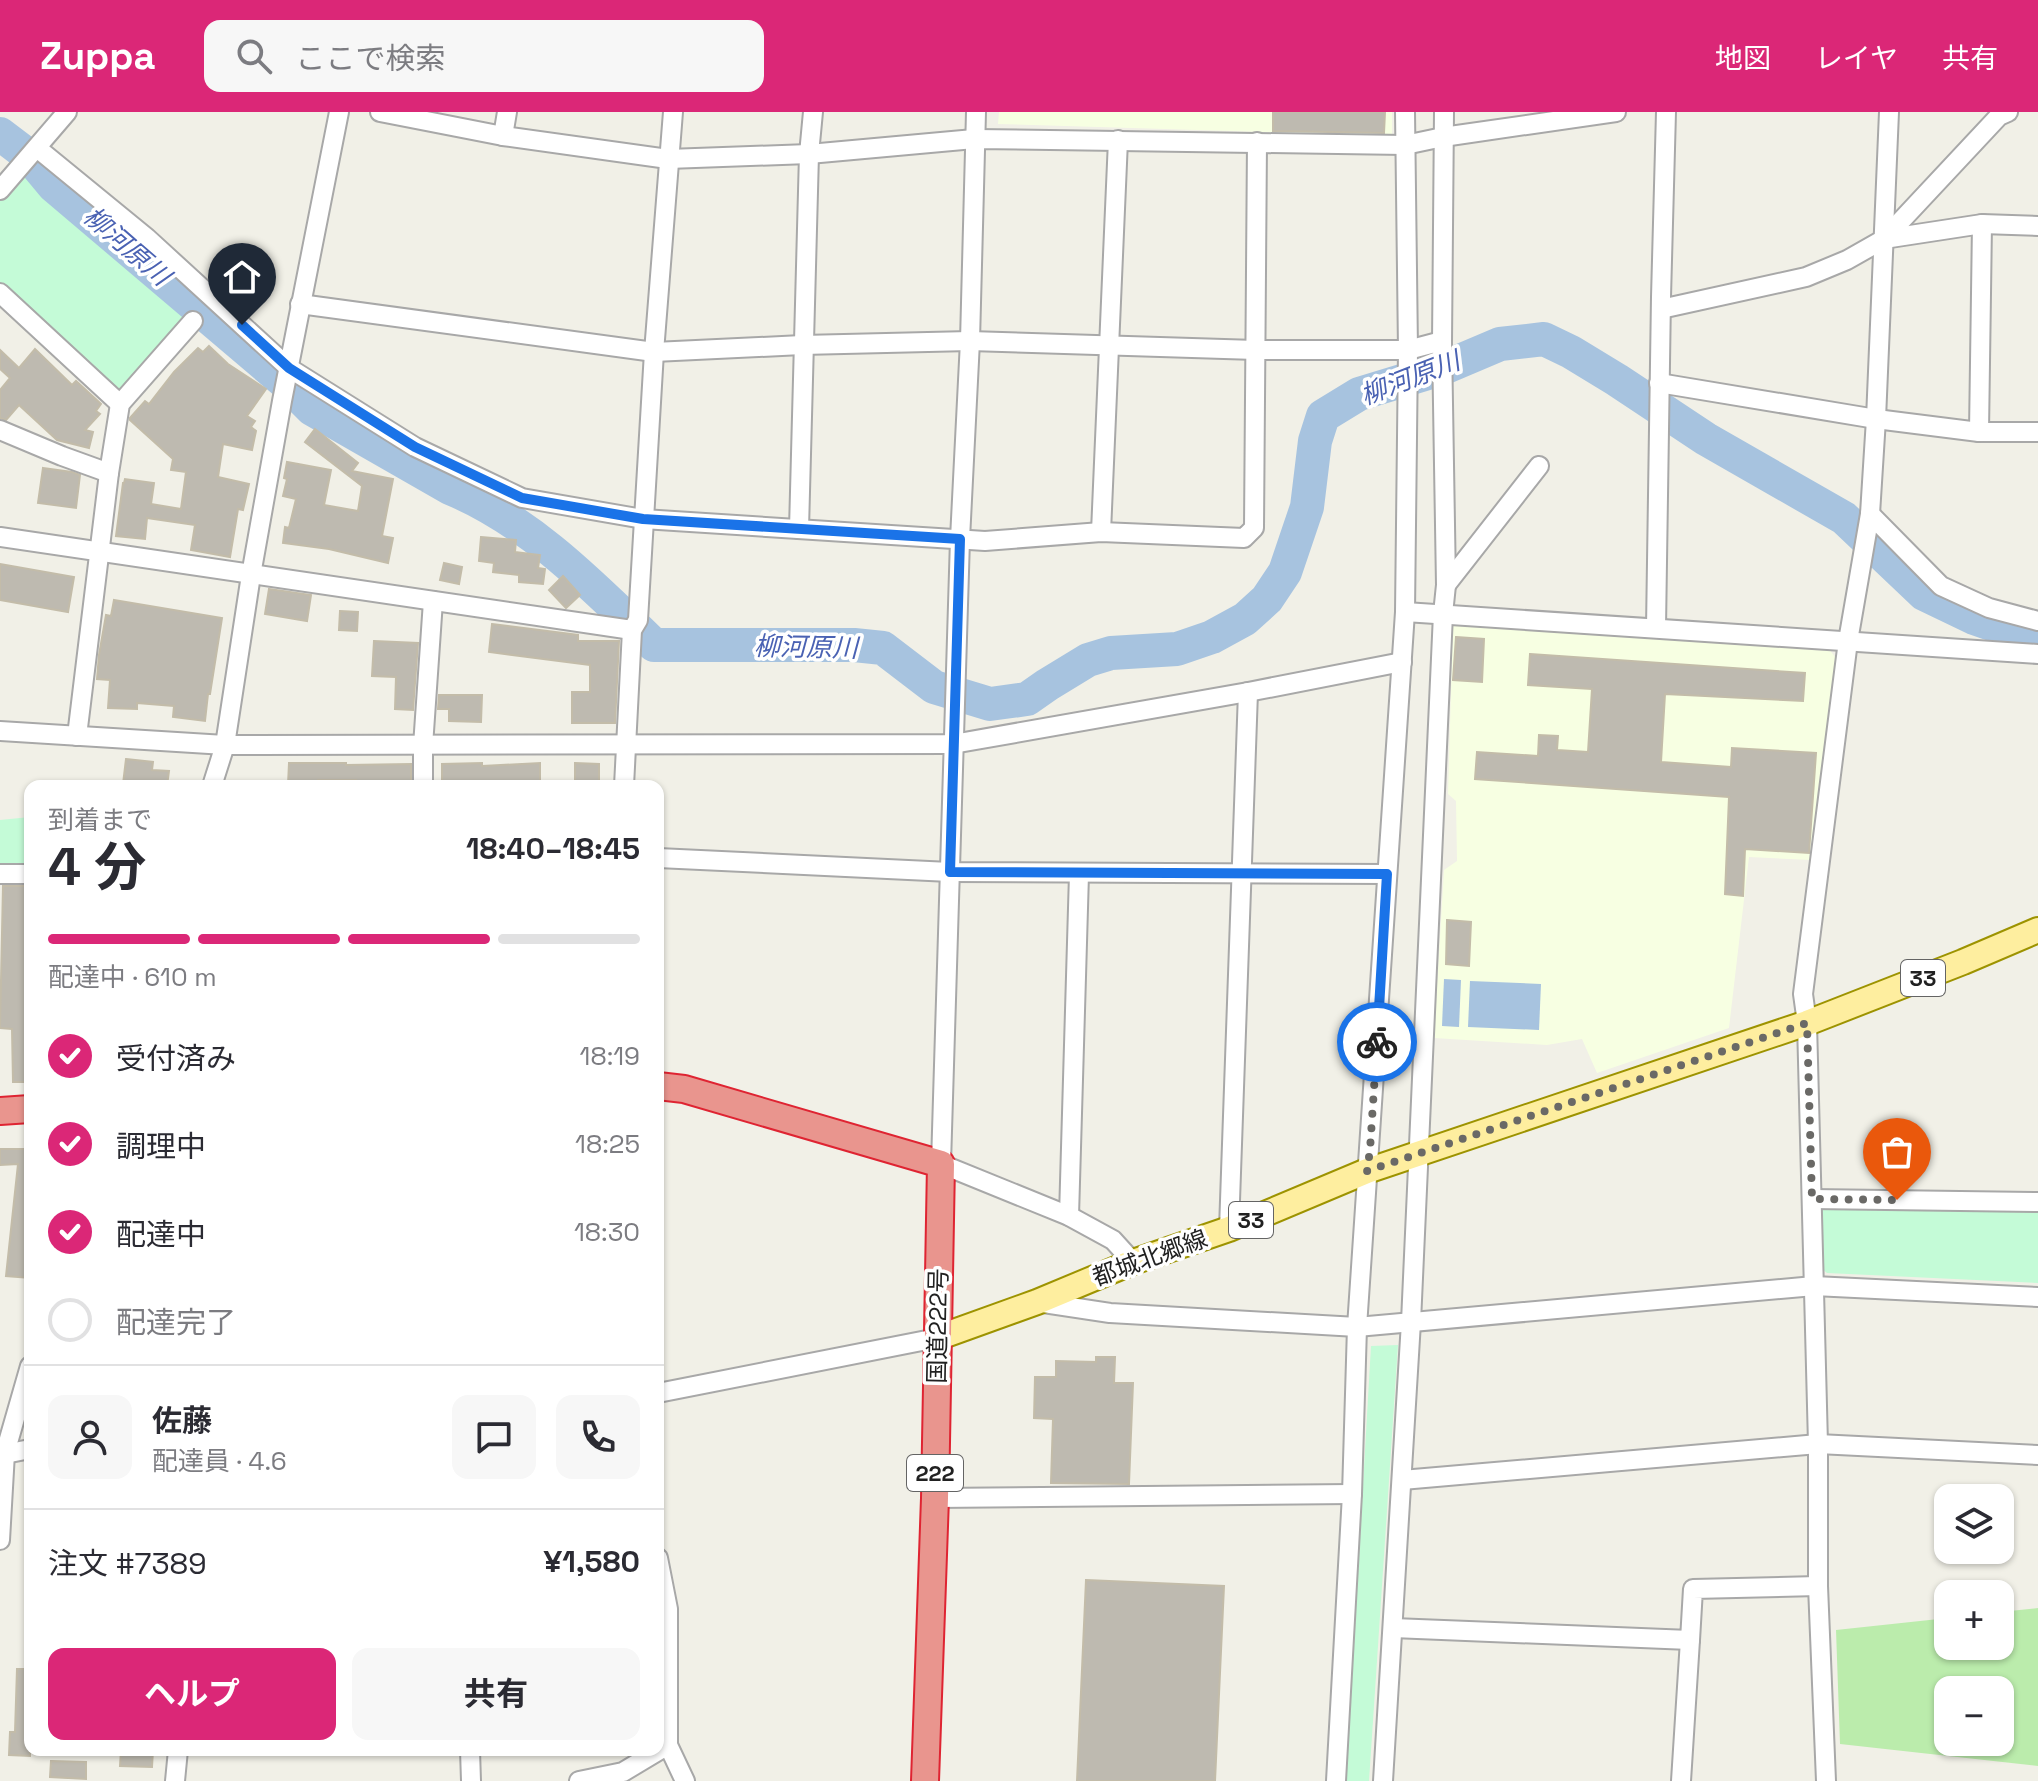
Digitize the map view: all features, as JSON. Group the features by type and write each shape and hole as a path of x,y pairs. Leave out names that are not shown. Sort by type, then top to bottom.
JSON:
{"highway":[{"path":"664,1087 684,1089 941,1164"},
{"path":"0,1111 24,1109"},
{"name":"国道222号","path":"925,1781 935,1498 941,1164"}],"main road":[{"name":"都城北郷線","path":"937,1338 1037,1302 1133,1262 1229,1229 1367,1171 1807,1023 2038,930"}],"street":[{"path":"0,190 67,112"},
{"path":"214,780 225,745 282,401 339,112"},
{"path":"380,112 503,136 668,159 809,154 974,139 1405,145 1616,112"},
{"path":"503,136 507,112"},
{"path":"624,780 673,112"},
{"path":"799,529 802,345 813,112"},
{"path":"976,112 941,1164 1069,1216 1113,1240 1133,1262"},
{"path":"1336,1781 1352,1494 1357,1327 1405,612 1408,351 1405,112"},
{"path":"1383,1781 1411,1322 1446,585 1442,342 1444,112"},
{"path":"1656,628 1666,112"},
{"path":"1826,1781 1818,1586 1818,1444 1807,1023 1803,994 1848,641 1870,516 1889,112"},
{"path":"1661,309 1806,277 1847,260 1884,239 1999,116 2008,112"},
{"path":"1101,532 1118,140"},
{"path":"31,155 147,238 289,368 415,447 522,498 643,519 985,541 1101,532 1244,538 1254,528 1257,142"},
{"path":"1884,239 1982,224 2038,226"},
{"path":"1979,432 1982,224"},
{"path":"0,293 120,404"},
{"path":"300,304 654,352 970,341 1256,350 1408,351 1442,342"},
{"path":"77,736 120,404 193,321"},
{"path":"1659,383 1876,419 1979,432 2038,432"},
{"path":"0,430 109,473"},
{"path":"1446,585 1539,466"},
{"path":"1870,516 1941,586 1989,608 2038,621"},
{"path":"0,537 433,601 635,625"},
{"path":"423,780 433,601"},
{"path":"1405,612 2038,654"},
{"path":"0,731 225,745 953,744 1402,662"},
{"path":"1229,1229 1248,692"},
{"path":"664,858 950,872 1387,874"},
{"path":"0,874 24,874"},
{"path":"1069,1216 1079,874"},
{"path":"1812,1199 2038,1202"},
{"path":"1037,1302 1110,1313 1357,1327 1814,1286 2038,1297"},
{"path":"664,1392 937,1338"},
{"path":"0,1540 2,1454 24,1385"},
{"path":"1402,1480 1818,1444 2038,1455"},
{"path":"2,1454 24,1450"},
{"path":"935,1498 1352,1494"},
{"path":"1681,1781 1693,1589 1818,1586"},
{"path":"664,1589 668,1609 668,1745 685,1781"},
{"path":"1393,1628 1690,1640"},
{"path":"664,1747 668,1745"},
{"path":"175,1781 177,1756"},
{"path":"470,1756 471,1781"},
{"path":"579,1781 623,1772 650,1756"}],"shaded area":[{"path":"999,112 1392,112 1392,136 998,124"},
{"path":"1453,625 1829,649 1838,661 1811,860 1749,857 1729,1028 1597,1073 1582,1039 1547,1045 1434,1038 1444,870 1457,861 1456,801 1448,794"}],"green space":[{"path":"24,172 187,315 124,389 113,389 0,282 0,200"},
{"path":"24,818 24,864 0,864 0,820"},
{"path":"1826,1203 2038,1210 2038,1283 1827,1273 1822,1269 1820,1208"},
{"path":"1398,1345 1369,1781 1346,1781 1371,1346"},
{"path":"2038,1608 2038,1766 1948,1756 2014,1756 2014,1676 1934,1676 1934,1754 1840,1744 1836,1630 1934,1620 1934,1660 2014,1660 2014,1611"}],"water":[{"path":"1444,979 1461,980 1459,1027 1442,1026"},
{"path":"1470,981 1541,984 1539,1030 1468,1027"}],"building":[{"path":"1273,112 1385,112 1384,133 1273,131"},
{"path":"209,346 228,364 266,389 247,416 255,421 251,427 256,431 252,450 223,444 218,477 249,484 243,510 238,509 230,557 191,550 195,525 147,518 145,539 116,536 125,479 154,483 151,504 181,509 186,472 171,470 173,459 130,418 145,401 149,404 198,348 203,352"},
{"path":"35,349 72,385 76,381 101,404 96,411 100,414 85,430 93,432 89,448 57,440 19,405 6,420 0,418 0,390 10,378 0,369 0,350 19,368"},
{"path":"315,429 358,463 352,471 393,479 382,536 393,538 388,563 329,549 283,543 285,527 289,528 296,499 283,496 287,462 331,470 324,505 358,511 362,486 305,442"},
{"path":"43,468 80,475 76,508 38,503"},
{"path":"481,537 516,540 515,552 540,555 538,568 545,569 543,584 519,582 519,575 493,572 494,563 479,561"},
{"path":"444,563 462,567 459,584 440,580"},
{"path":"0,564 74,577 68,612 0,600"},
{"path":"563,576 580,595 566,608 549,590"},
{"path":"269,589 311,595 307,621 265,614"},
{"path":"114,600 222,618 205,721 173,717 174,706 137,703 137,709 108,708 110,680 97,679 106,615 111,616"},
{"path":"340,611 358,612 357,631 339,630"},
{"path":"492,624 578,635 578,641 619,641 615,723 572,723 572,692 590,692 590,665 489,652"},
{"path":"1456,637 1484,639 1482,682 1453,680"},
{"path":"374,641 418,643 413,710 395,709 396,677 372,676"},
{"path":"1530,654 1805,673 1803,701 1665,694 1661,762 1731,767 1732,748 1816,753 1809,853 1745,849 1743,896 1725,894 1729,797 1475,779 1477,752 1538,756 1539,735 1558,736 1557,750 1588,752 1592,689 1528,685"},
{"path":"439,695 482,695 481,722 449,721 449,709 438,709"},
{"path":"126,759 153,762 152,770 169,771 168,780 123,780"},
{"path":"289,763 411,764 411,780 288,780"},
{"path":"482,763 482,766 540,763 540,780 442,780 442,764"},
{"path":"575,763 599,764 599,780 575,780"},
{"path":"3,886 24,886 24,1082 13,1082 12,1029 0,1028"},
{"path":"1447,920 1471,922 1469,966 1446,964"},
{"path":"0,1149 24,1149 24,1278 6,1276 18,1164 0,1165"},
{"path":"1096,1357 1115,1357 1114,1383 1133,1383 1129,1484 1051,1483 1053,1419 1034,1418 1035,1377 1056,1377 1056,1361 1096,1362"},
{"path":"1086,1580 1224,1586 1215,1781 1077,1781"},
{"path":"17,1669 24,1669 24,1756 9,1755 10,1732 15,1732"},
{"path":"121,1756 153,1756 152,1767 120,1766"},
{"path":"51,1761 86,1762 86,1779 50,1777"}],"waterway":[{"name":"柳河原川","path":"0,134 29,156 54,186 286,383 312,409 507,518 559,556 654,645 854,645 883,648 934,687 990,704 1027,699 1088,660 1111,653 1177,649 1212,637 1245,619 1267,599 1285,572 1307,507 1315,441 1323,416 1359,394 1441,369 1500,344 1544,339 1617,380 1706,439 1844,518 1924,594 1974,618 2017,633 2038,635"}],"way so far":[{"path":"1377,1042 1367,1171 1807,1023 1812,1199 1897,1200"}],"route":[{"path":"242,325 289,368 415,447 522,498 643,519 960,539 950,872 1387,874 1377,1042"}]}
